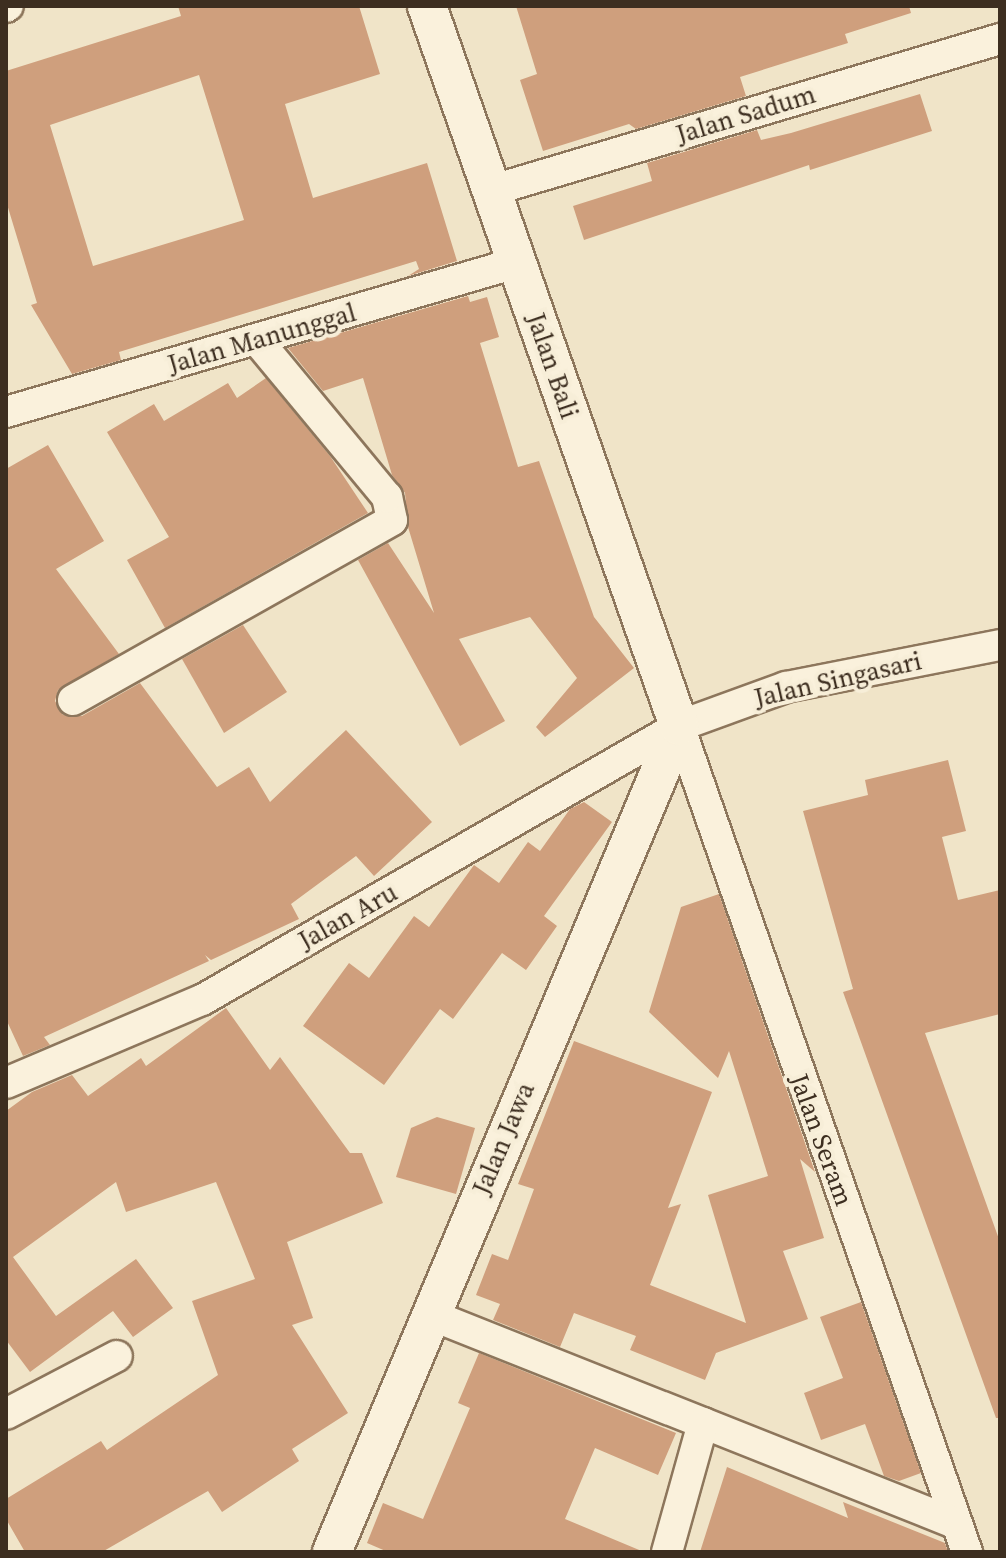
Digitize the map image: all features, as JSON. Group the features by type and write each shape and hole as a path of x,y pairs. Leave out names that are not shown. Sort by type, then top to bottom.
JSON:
{"street":[{"name":"Jalan Bali","path":"427,6 679,726"},
{"name":"Jalan Sadum","path":"493,190 1000,39"},
{"name":"Jalan Manunggal","path":"6,412 259,342 516,263"},
{"path":"73,700 392,520 387,497 259,342"},
{"name":"Jalan Singasari","path":"679,726 786,687 1000,645"},
{"name":"Jalan Aru","path":"6,1083 202,1000 679,726"},
{"name":"Jalan Jawa","path":"332,1552 679,726"},
{"name":"Jalan Seram","path":"679,726 962,1538"},
{"path":"431,1315 703,1423 962,1538"},
{"path":"6,1414 117,1356"},
{"path":"667,1552 703,1423"}],"building":[{"path":"178,6 359,6 380,74 285,104 313,198 427,163 457,261 408,276 419,269 416,261 119,352 121,360 72,374 31,305 37,303 6,201 6,71 181,16","holes":["199,75 244,220 93,266 50,125"]},
{"path":"516,6 909,6 911,13 845,34 848,43 740,77 746,96 636,129 629,124 543,151 520,80 537,74"},
{"path":"920,94 932,131 810,170 809,165 584,240 573,206 652,181 647,163 757,130 761,140 791,133"},
{"path":"468,296 470,302 487,297 499,337 480,343 518,467 539,461 594,617 634,668 545,737 536,727 577,678 530,617 459,639 505,721 460,746 358,560 388,543 434,613 408,527 405,493 392,475 363,378 323,391 288,348"},
{"path":"266,378 330,456 368,513 165,628 127,560 169,537 107,432 154,404 164,421 228,383 237,398"},
{"path":"48,445 104,541 56,569 119,654 58,690 55,701 63,715 82,716 140,683 217,787 249,767 270,802 346,730 432,822 374,876 356,856 291,904 299,919 211,960 205,955 209,961 44,1037 50,1045 23,1056 6,1019 6,469"},
{"path":"243,625 287,692 224,733 182,659"},
{"path":"948,760 966,831 942,837 958,900 1000,890 1000,1014 925,1033 1000,1242 1000,1418 996,1418 843,992 853,989 803,811 868,795 865,780"},
{"path":"584,802 612,822 544,916 557,926 526,970 502,953 453,1019 440,1009 384,1085 303,1026 349,963 369,978 414,916 429,927 474,865 499,883 528,842 540,851 570,809"},
{"path":"719,894 815,1172 800,1159 824,1238 783,1251 808,1319 716,1353 705,1380 630,1350 636,1336 574,1313 560,1347 493,1320 500,1304 476,1295 492,1254 508,1260 534,1189 518,1184 574,1041 712,1092 668,1208 681,1204 650,1285 746,1323 708,1195 768,1176 746,1105 729,1051 718,1078 649,1012 681,907"},
{"path":"226,1008 270,1070 280,1057 350,1153 362,1153 383,1203 287,1242 313,1318 292,1325 348,1413 292,1449 299,1461 222,1512 208,1491 102,1552 25,1552 6,1519 6,1499 101,1441 107,1450 218,1375 192,1301 255,1279 216,1182 126,1212 116,1182 13,1257 56,1316 136,1259 173,1308 133,1337 113,1311 30,1372 6,1340 6,1111 32,1092 72,1075 88,1096 141,1058 146,1066"},
{"path":"437,1117 475,1128 456,1194 396,1177 411,1128"},
{"path":"861,1302 921,1473 899,1481 884,1476 865,1424 821,1440 804,1393 843,1378 820,1317"},
{"path":"479,1353 676,1433 658,1475 595,1448 565,1519 644,1552 388,1552 367,1543 383,1503 423,1519 470,1408 458,1403"},
{"path":"727,1467 848,1518 843,1502 945,1543 948,1552 700,1552"}]}
